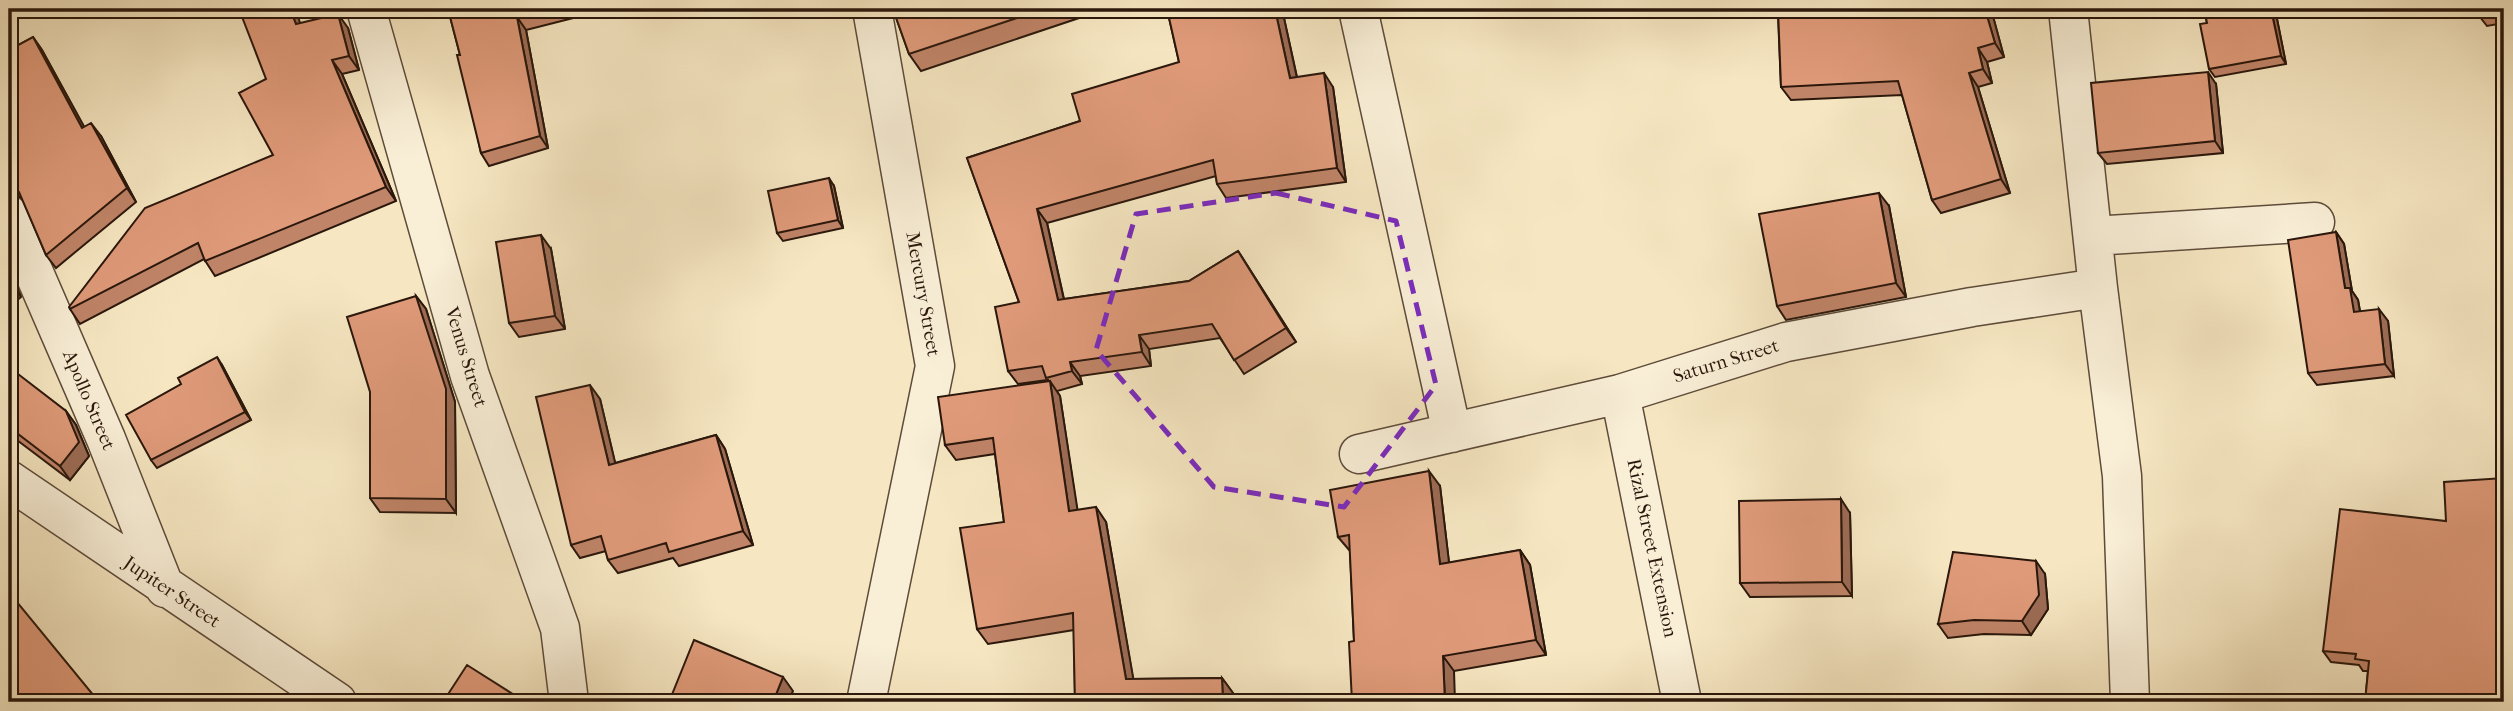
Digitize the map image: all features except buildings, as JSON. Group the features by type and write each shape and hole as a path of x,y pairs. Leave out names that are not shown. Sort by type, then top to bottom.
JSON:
{"street":[{"name":"Venus Street","path":"366,9 470,376 560,628 569,702"},
{"name":"Mercury Street","path":"866,702 935,366 872,9"},
{"path":"1358,9 1451,433"},
{"path":"2068,9 2098,288 2122,476 2130,702"},
{"name":"Apollo Street","path":"9,215 106,439 165,588"},
{"path":"2093,236 2315,222"},
{"name":"Saturn Street","path":"1359,454 1620,394 1786,342 1972,307 2098,288"},
{"name":"Rizal Street Extension","path":"1620,394 1682,702"},
{"name":"Jupiter Street","path":"9,480 337,702"}],"highlighted area":[{"path":"1276,193 1396,221 1436,385 1344,507 1214,487 1096,350 1136,214"}]}
